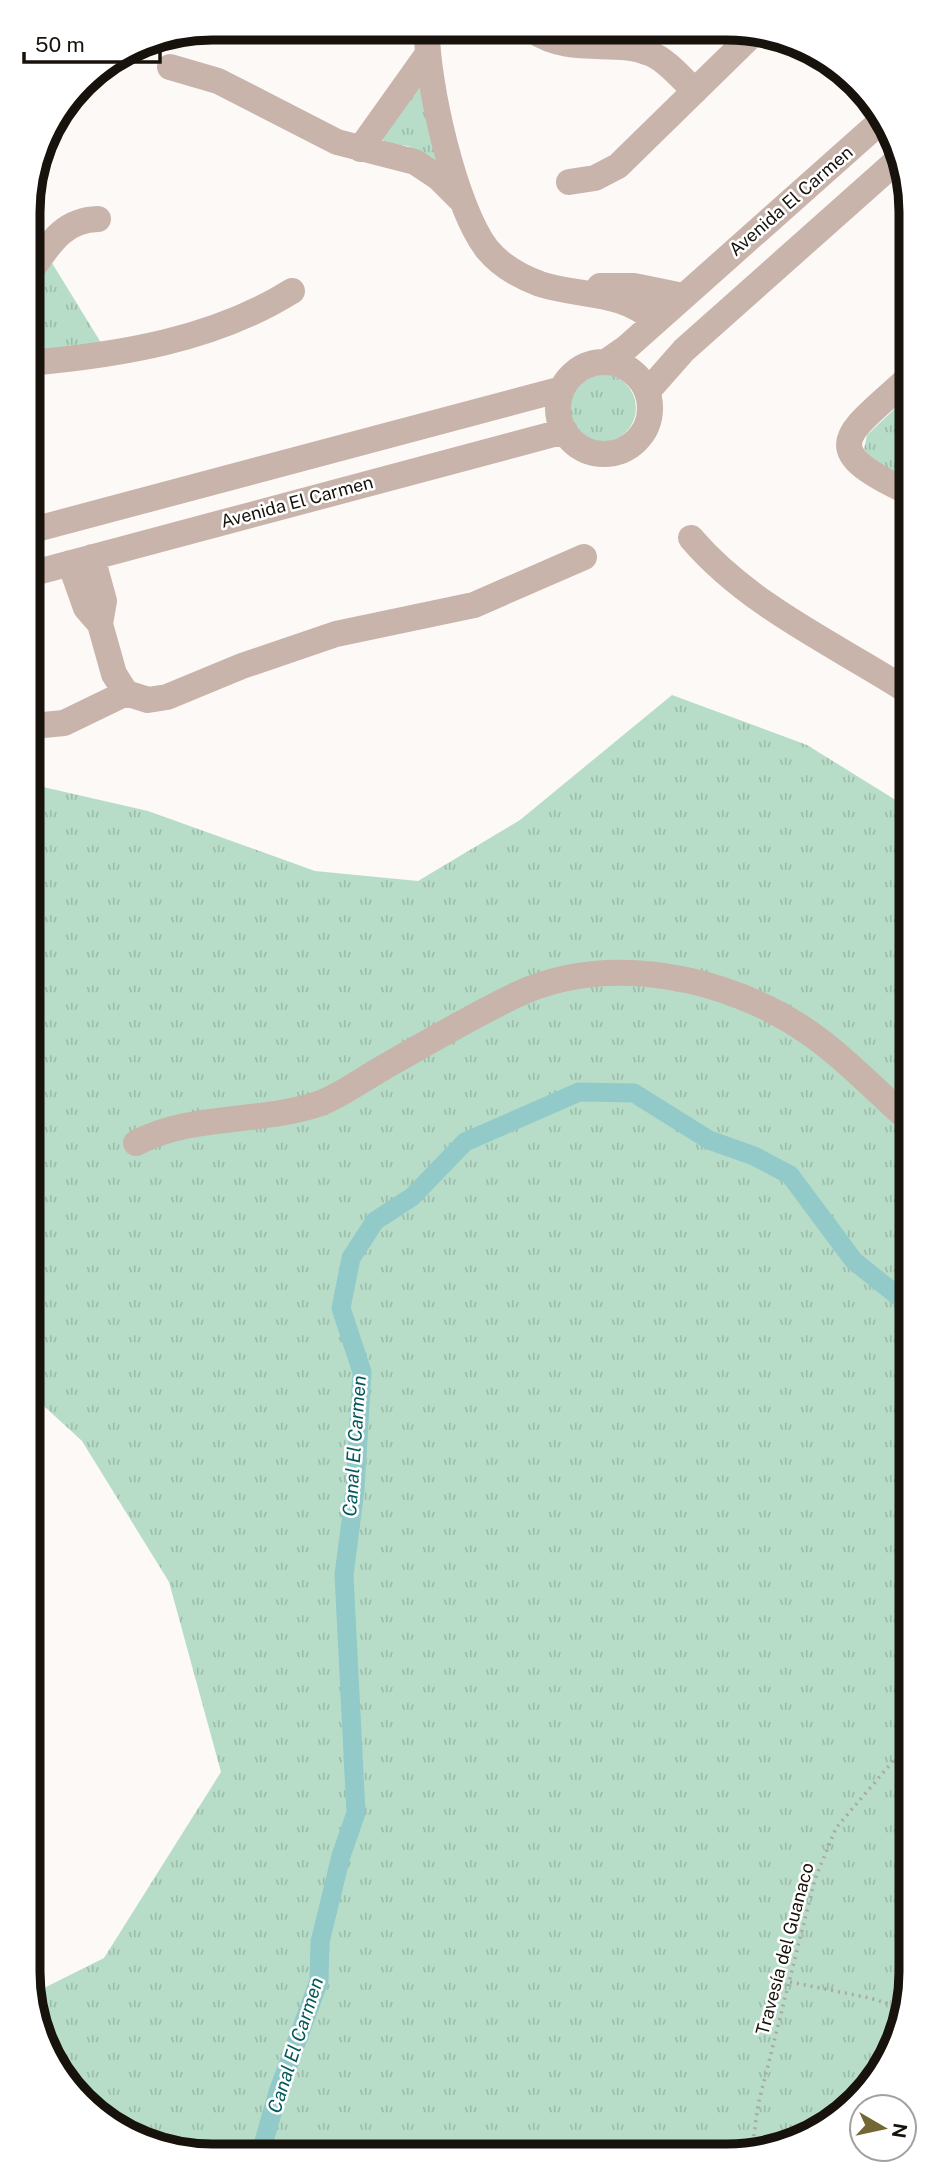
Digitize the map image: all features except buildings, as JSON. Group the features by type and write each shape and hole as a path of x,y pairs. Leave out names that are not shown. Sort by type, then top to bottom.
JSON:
{"street":[{"path":"554,40 651,53 695,91"},
{"path":"360,149 427,42"},
{"path":"427,42 463,202 480,239 509,268 540,284 582,291 634,305 655,321"},
{"path":"569,182 594,178 618,166 746,42"},
{"path":"170,67 218,82 321,134 360,149 415,162 439,178 463,202"},
{"name":"Avenida El Carmen","path":"606,362 876,126"},
{"path":"648,392 684,350 892,165"},
{"path":"41,258 63,228 76,222 97,219"},
{"path":"582,291 618,284 683,296"},
{"path":"41,362 101,357 144,347 239,317 292,291"},
{"path":"41,528 562,389 583,367 606,362 634,373 648,392 651,409 647,425 638,440 624,450 608,454 591,452 576,444 565,431 558,411 562,389"},
{"path":"899,386 853,430 849,449 854,461 861,467 899,487"},
{"name":"Avenida El Carmen","path":"41,571 565,431"},
{"path":"691,538 718,565 789,619 899,686"},
{"path":"81,560 86,608 100,624 108,659 118,684 126,693 148,700 167,697 317,639 366,626 474,605 584,557"},
{"path":"41,725 64,723 126,693"},
{"path":"136,1143 156,1132 211,1122 263,1118 323,1102 517,995 569,980 622,975 662,976 704,984 759,1003 818,1039 898,1111"}],"path":[{"name":"Travesía del Guanaco","path":"753,2141 758,2105 815,1879 836,1828 898,1755"},
{"path":"790,1982 870,1998 895,2006"}],"green space":[{"path":"417,77 441,160 434,162 408,146 384,143 380,135"},
{"path":"52,263 103,346 41,354 41,279"},
{"path":"602,374 615,377 626,384 633,395 636,408 633,421 626,432 615,439 602,442 589,439 578,432 571,421 568,408 571,395 578,384 589,377"},
{"path":"899,405 899,474 876,464 864,449 867,435"},
{"path":"672,695 807,745 899,802 898,1983 890,2027 876,2058 863,2077 832,2108 782,2135 727,2144 212,2144 178,2140 146,2131 126,2121 91,2093 63,2058 46,2016 42,1989 104,1958 221,1772 169,1582 82,1441 40,1403 41,786 148,811 315,871 418,881 520,820"}],"waterway":[{"name":"Canal El Carmen","path":"263,2144 278,2092 319,1981 320,1942 341,1856 356,1813 344,1575 355,1490 362,1372 341,1308 351,1258 375,1221 412,1197 465,1142 579,1092 634,1093 709,1140 754,1156 790,1175 854,1261 898,1296"}]}
